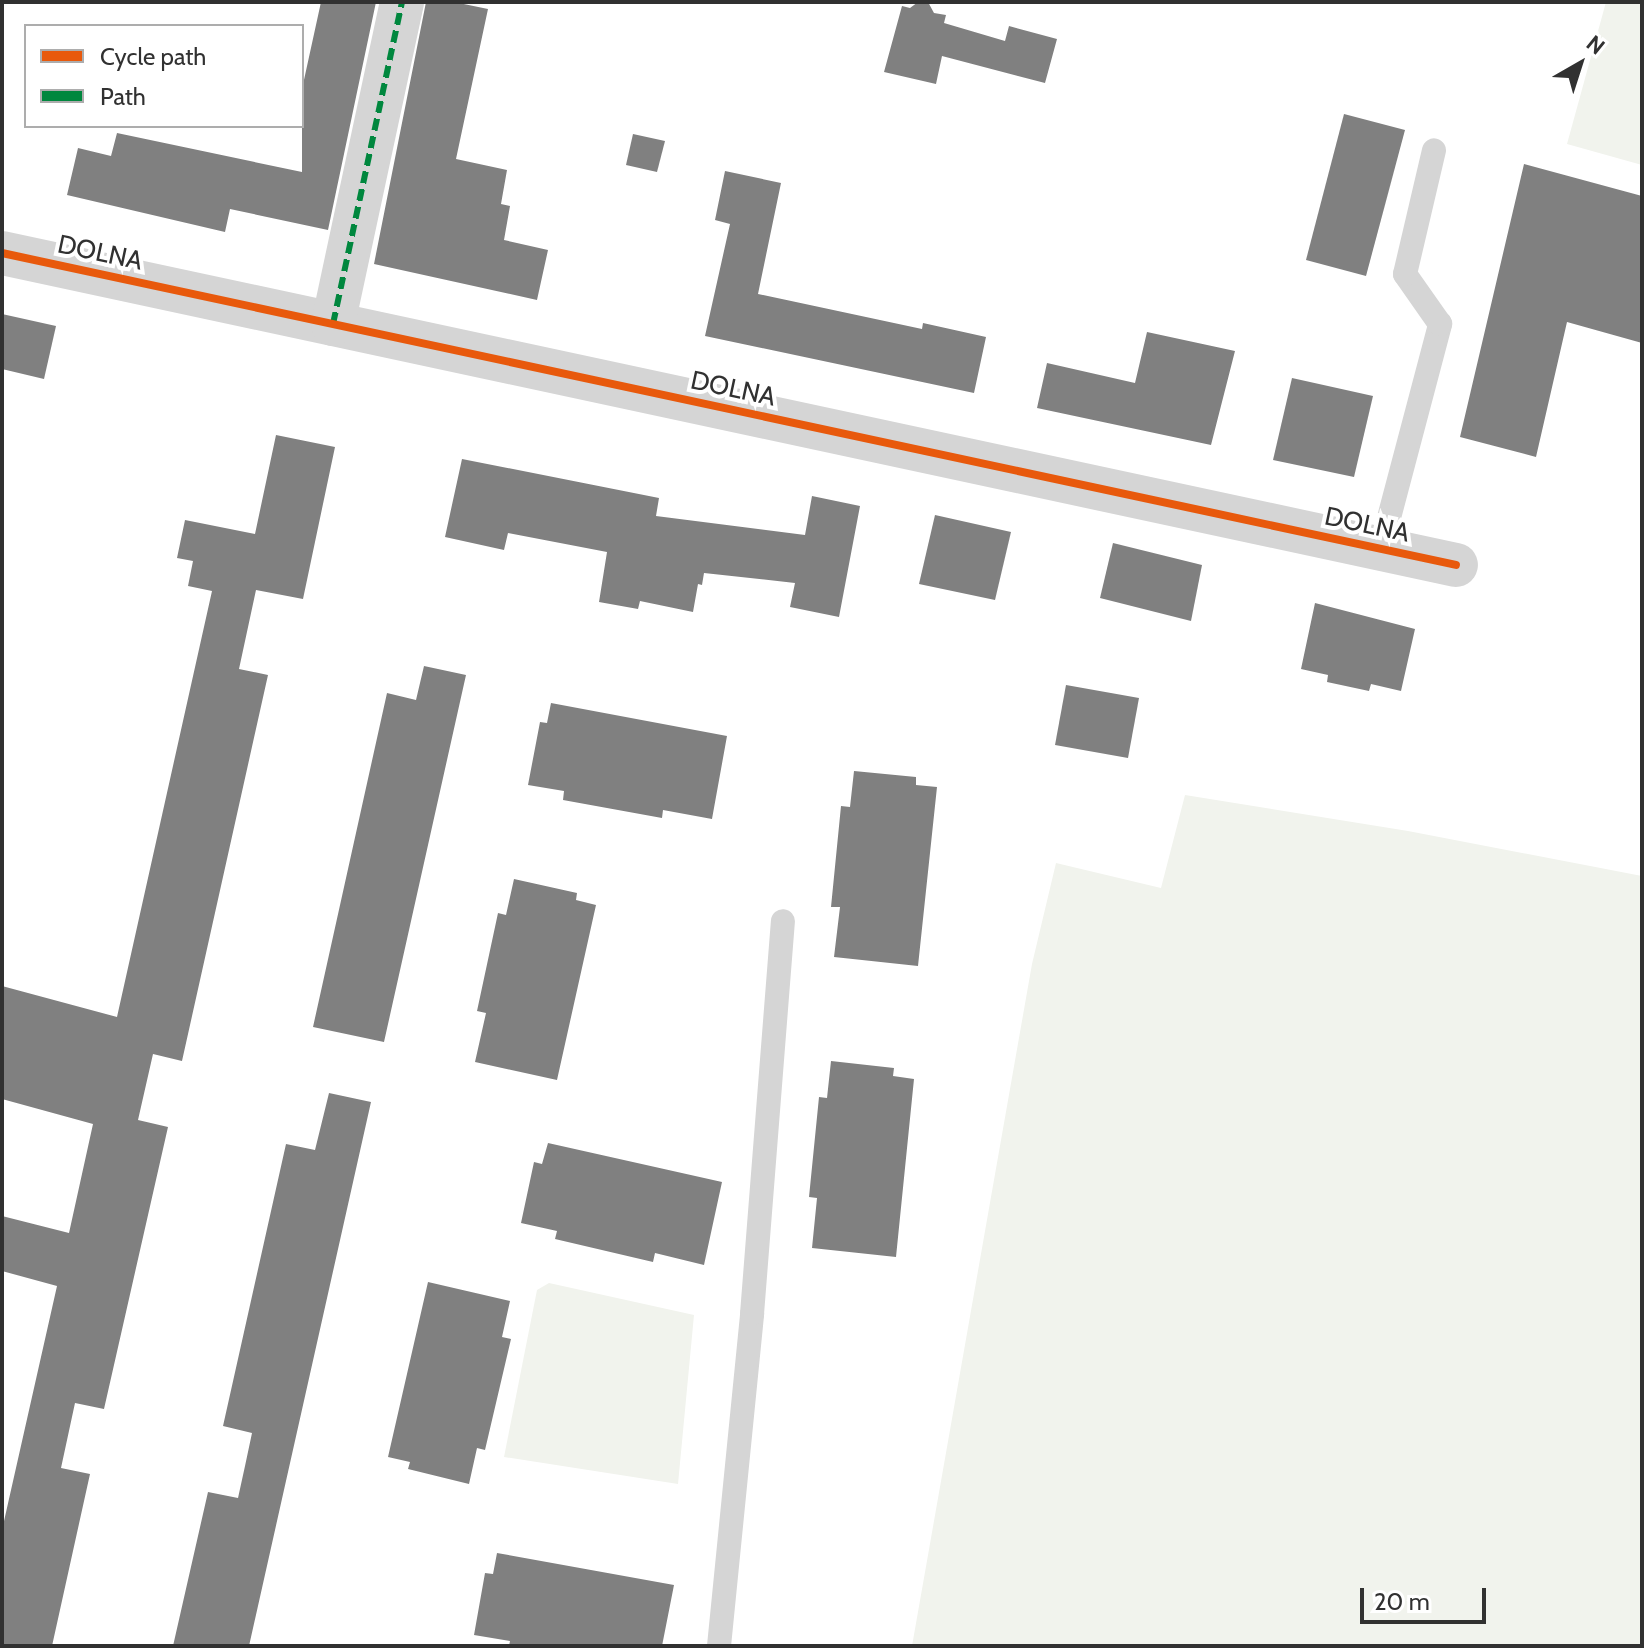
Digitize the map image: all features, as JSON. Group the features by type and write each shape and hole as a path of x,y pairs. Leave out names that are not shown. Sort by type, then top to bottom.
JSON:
{"street":[{"path":"333,324 402,2"},
{"name":"DOLNA","path":"2,253 1456,565"}],"lane":[{"path":"1381,548 1440,324 1405,274 1434,150"},
{"path":"719,1646 754,1298 783,921"}],"shaded area":[{"path":"1606,2 1642,2 1642,165 1567,144"},
{"path":"1185,795 1408,831 1642,876 1642,1646 912,1646 1032,964 1056,863 1161,888"},
{"path":"549,1283 694,1315 678,1484 504,1457 537,1290"}],"building":[{"path":"321,2 376,2 328,230 230,209 225,232 67,195 78,148 111,156 117,133 302,172 304,80"},
{"path":"426,2 454,2 488,9 456,159 507,170 501,204 510,206 504,240 548,250 537,300 374,264"},
{"path":"918,2 928,2 934,13 946,15 944,23 1005,41 1009,26 1057,39 1045,83 942,56 936,84 884,72 902,6 910,8"},
{"path":"1344,114 1405,130 1366,276 1306,260"},
{"path":"633,134 665,141 657,172 626,165"},
{"path":"1524,164 1642,196 1642,343 1567,322 1536,457 1460,437"},
{"path":"725,171 781,183 758,294 922,329 923,323 986,337 974,393 705,336 730,224 715,220"},
{"path":"2,314 56,326 44,379 2,369"},
{"path":"1147,332 1235,351 1211,445 1037,408 1047,363 1135,383"},
{"path":"1292,378 1373,396 1354,477 1273,460"},
{"path":"276,435 335,447 303,599 256,590 239,669 268,675 182,1061 153,1054 138,1120 168,1127 104,1409 75,1403 61,1468 90,1474 52,1646 2,1646 2,1530 57,1286 2,1271 2,1216 69,1233 93,1124 2,1099 2,986 117,1017 212,591 188,586 193,561 177,558 185,520 255,534"},
{"path":"462,459 659,498 656,516 805,535 812,496 860,506 839,617 790,607 795,583 704,573 702,585 698,584 693,612 640,601 638,609 599,602 607,552 508,533 504,550 445,537"},
{"path":"935,515 1011,532 995,600 919,584"},
{"path":"1113,543 1202,565 1191,621 1100,598"},
{"path":"1315,603 1415,629 1401,691 1371,684 1369,691 1327,682 1328,675 1301,669"},
{"path":"424,666 466,675 384,1042 313,1027 387,693 416,700"},
{"path":"1066,685 1139,698 1128,758 1055,745"},
{"path":"551,703 727,736 712,819 663,810 662,818 563,800 564,791 528,785 540,722 547,723"},
{"path":"854,771 916,777 916,785 937,787 918,966 834,957 840,907 831,907 841,806 850,807"},
{"path":"514,879 577,893 576,900 596,905 557,1080 475,1062 486,1013 477,1011 498,913 506,915"},
{"path":"831,1061 894,1068 893,1076 914,1079 896,1257 812,1248 817,1198 809,1197 819,1097 827,1098"},
{"path":"329,1093 371,1102 249,1646 173,1646 208,1492 238,1498 252,1433 223,1426 286,1144 315,1150"},
{"path":"548,1143 722,1182 704,1265 655,1253 653,1262 555,1239 557,1231 521,1223 534,1162 542,1164"},
{"path":"428,1282 510,1301 502,1337 511,1339 485,1450 477,1448 469,1484 408,1469 410,1462 388,1457"},
{"path":"497,1553 674,1585 662,1646 509,1646 510,1641 474,1635 485,1573 493,1574"}],"marked path":[{"path":"333,324 402,2"}],"cycle path":[{"path":"2,253 1456,565"}]}
